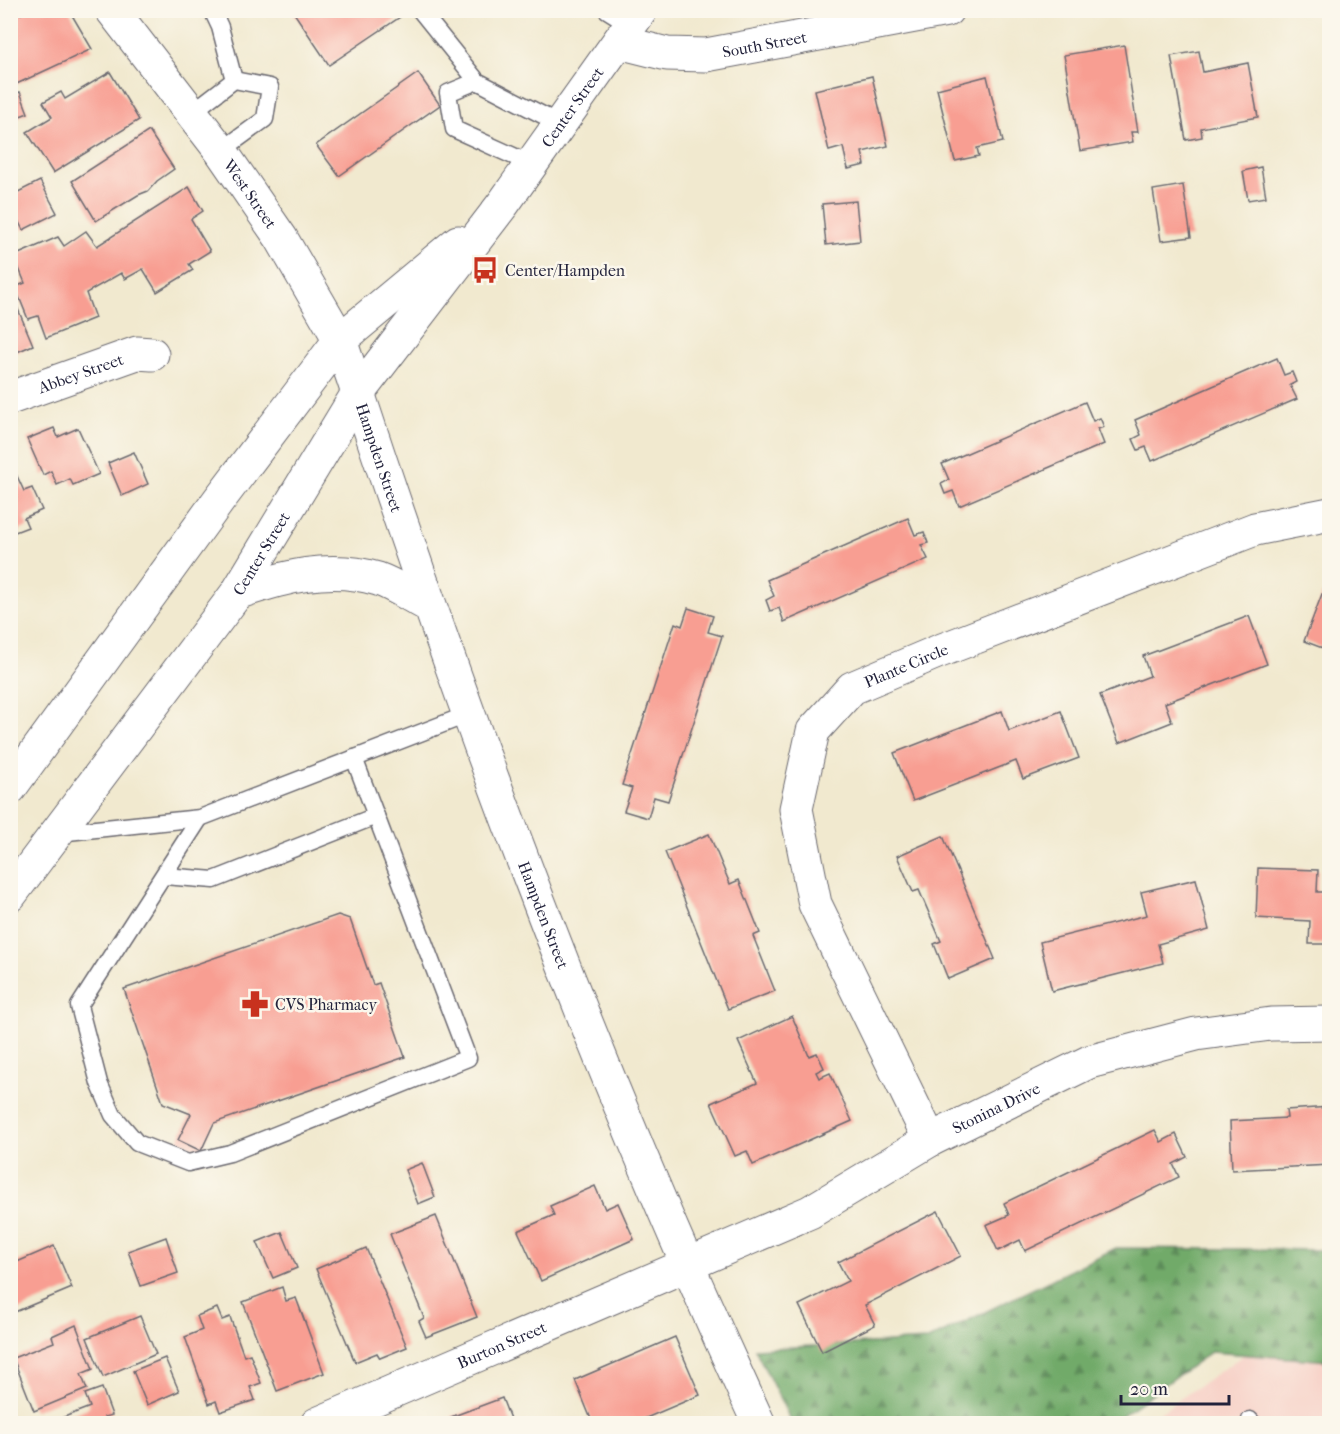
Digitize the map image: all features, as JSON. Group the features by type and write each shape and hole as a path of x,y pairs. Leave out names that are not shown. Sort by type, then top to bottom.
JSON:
{"main road":[{"name":"West Street","path":"112,10 221,151 281,238 340,340 358,393"},
{"name":"South Street","path":"624,22 667,54 706,55 947,10"},
{"name":"Center Street","path":"10,895 237,592 358,393 503,204 560,124 624,22"},
{"name":"Center Street","path":"10,788 219,500 340,340 503,204"},
{"name":"Abbey Street","path":"10,398 137,354 152,354"},
{"name":"Hampden Street","path":"358,393 428,605 558,950 686,1266 759,1424"},
{"name":"Plante Circle","path":"930,1140 815,904 796,809 813,731 852,688 937,652 1255,529 1329,514"},
{"path":"237,592 288,576 334,572 379,579 428,605"},
{"name":"Stonina Drive","path":"686,1266 810,1212 930,1140 1089,1062 1196,1034 1271,1024 1329,1023"},
{"name":"Burton Street","path":"317,1424 686,1266"}],"lane":[{"path":"212,10 220,27 234,80"},
{"path":"420,10 477,81 560,124"},
{"path":"190,113 234,80 270,87 265,119 221,151"},
{"path":"477,81 448,93 454,129 531,164"},
{"path":"57,833 200,818 469,714"},
{"path":"200,818 79,1006 99,1083 113,1115 137,1143 188,1163 230,1153 468,1058 354,758"},
{"path":"164,876 214,880 376,816"}],"shaded area":[{"path":"1329,1311 1329,1423 1144,1424 1288,1324"}],"green space":[{"path":"1116,1248 1329,1250 1329,1361 1211,1352 1111,1423 792,1423 755,1349 928,1340"}],"building":[{"path":"19,10 21,14 29,10 69,10 92,49 10,87 10,12"},
{"path":"292,10 395,10 400,17 329,65"},
{"path":"1124,45 1138,132 1131,132 1133,142 1080,151 1064,55"},
{"path":"1199,51 1203,72 1248,63 1258,117 1201,128 1202,137 1186,140 1171,56"},
{"path":"110,72 139,120 53,173 27,132 52,117 43,102 61,92 65,99"},
{"path":"418,73 440,105 339,176 316,145"},
{"path":"872,76 888,146 862,152 865,165 848,169 843,147 829,151 815,90"},
{"path":"987,76 1003,142 977,148 979,156 955,161 937,89"},
{"path":"20,92 28,113 10,120 10,95"},
{"path":"149,131 174,169 157,181 148,191 96,221 72,181"},
{"path":"1261,167 1266,197 1248,200 1243,171"},
{"path":"40,181 57,213 23,230 10,205 10,196"},
{"path":"1183,185 1191,237 1161,241 1153,190"},
{"path":"189,187 203,211 191,219 210,251 189,264 193,270 157,292 143,269 125,279 121,273 86,293 95,318 46,338 38,316 28,319 15,287 25,283 14,256 58,237 64,246 86,231 97,246"},
{"path":"856,201 860,241 826,245 822,204"},
{"path":"10,290 33,345 10,355"},
{"path":"1277,358 1284,375 1292,372 1296,382 1290,385 1297,399 1152,461 1146,447 1138,450 1133,439 1141,435 1135,420"},
{"path":"1085,402 1093,421 1100,418 1104,427 1098,429 1104,444 959,506 953,491 945,494 941,484 949,480 942,464"},
{"path":"54,428 58,437 78,428 99,474 73,485 70,479 57,485 51,471 43,475 27,439"},
{"path":"134,452 148,484 122,496 108,463"},
{"path":"10,461 24,491 32,488 42,510 24,518 28,527 10,534"},
{"path":"908,518 915,535 924,532 928,543 921,545 928,559 784,622 779,608 770,611 766,600 774,596 767,580"},
{"path":"1322,594 1330,597 1330,651 1304,641"},
{"path":"688,608 713,616 708,632 722,636 668,801 654,797 648,818 624,811 632,788 622,785 675,623 682,626"},
{"path":"1249,616 1267,664 1165,703 1172,722 1119,743 1100,695 1150,676 1143,656"},
{"path":"1002,711 1009,731 1061,711 1079,758 1023,779 1016,761 913,801 894,753"},
{"path":"709,834 730,884 739,880 760,933 753,936 775,991 728,1009 665,852"},
{"path":"943,836 995,959 948,979 934,944 941,941 919,890 913,892 897,856"},
{"path":"1258,868 1318,870 1317,892 1330,892 1330,944 1309,944 1310,921 1256,918"},
{"path":"1196,879 1209,930 1158,944 1163,963 1052,991 1040,942 1147,915 1141,892"},
{"path":"338,915 350,919 373,985 379,983 405,1057 214,1123 201,1151 178,1140 191,1114 163,1103 124,989"},
{"path":"792,1016 809,1056 817,1053 824,1068 816,1072 819,1078 830,1073 852,1121 753,1165 747,1151 735,1156 711,1103 757,1083 738,1041"},
{"path":"1330,1107 1330,1165 1232,1170 1230,1121 1287,1118 1286,1110"},
{"path":"1155,1130 1161,1142 1176,1134 1187,1157 1173,1164 1179,1177 1025,1251 1020,1240 998,1251 986,1225 1009,1215 1004,1203"},
{"path":"422,1163 435,1197 418,1204 405,1170"},
{"path":"595,1186 605,1209 618,1203 634,1239 541,1281 518,1231 554,1215 550,1206"},
{"path":"938,1211 961,1256 865,1305 875,1325 822,1352 799,1305 848,1281 838,1262"},
{"path":"436,1216 477,1317 426,1337 419,1321 424,1318 390,1234"},
{"path":"282,1232 297,1268 273,1278 257,1242"},
{"path":"166,1237 178,1273 141,1286 128,1251"},
{"path":"54,1246 72,1288 10,1314 10,1265"},
{"path":"366,1248 407,1347 380,1358 377,1353 355,1362 316,1269"},
{"path":"282,1287 286,1301 296,1298 324,1373 277,1391 243,1302"},
{"path":"217,1308 222,1320 230,1317 244,1356 250,1354 261,1383 250,1387 255,1400 220,1412 216,1401 209,1404 185,1337 202,1330 197,1316"},
{"path":"140,1316 156,1354 103,1377 87,1338"},
{"path":"76,1325 93,1369 81,1374 87,1389 34,1411 13,1358 54,1342 52,1336"},
{"path":"675,1337 700,1395 632,1424 593,1424 575,1380"},
{"path":"165,1358 179,1391 147,1405 133,1371"},
{"path":"102,1388 112,1415 104,1417 106,1424 46,1424 90,1407 85,1394"},
{"path":"502,1398 512,1424 454,1424 451,1417"}],"place":[{"name":"Center/Hampden","path":"485,270"},
{"name":"CVS Pharmacy","path":"255,1004"}]}
